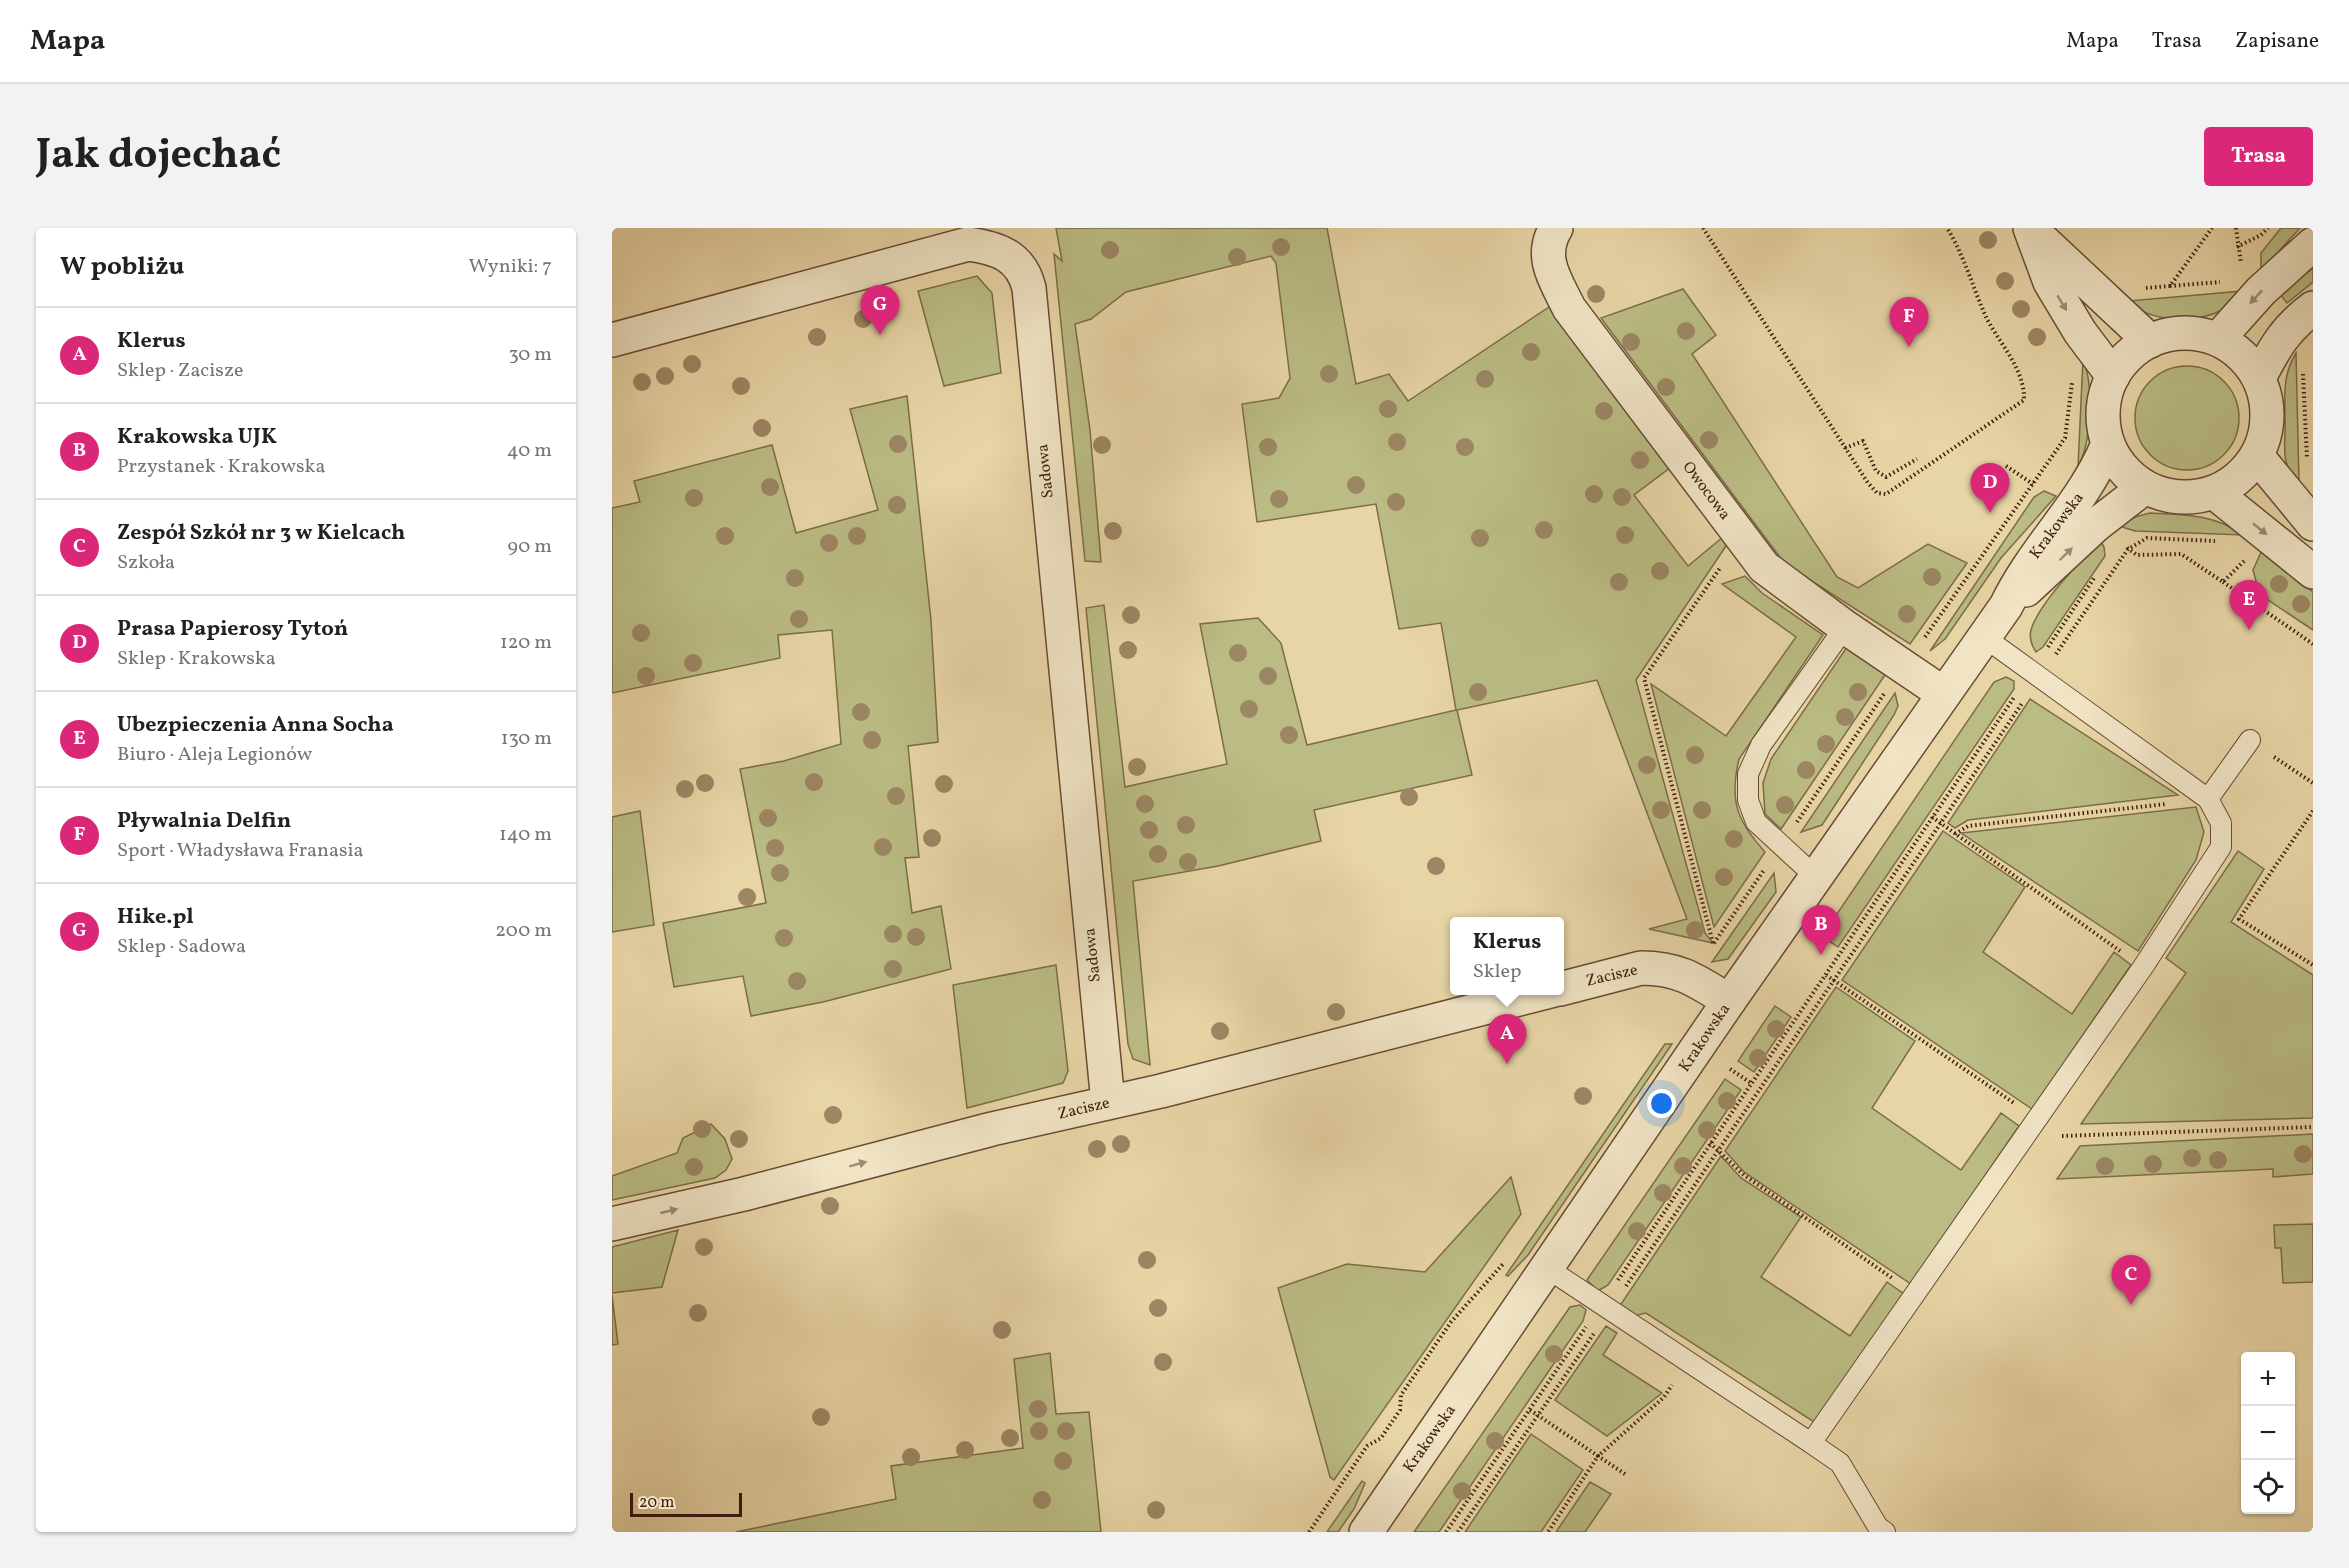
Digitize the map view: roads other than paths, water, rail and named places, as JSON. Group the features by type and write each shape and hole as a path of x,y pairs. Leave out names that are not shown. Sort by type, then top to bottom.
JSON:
{"street":[{"name":"Owocowa","path":"1556,228 1548,242 1548,259 1569,308 1764,567 1778,580 1944,694"},
{"path":"2031,229 2071,270 2150,340"},
{"path":"2031,229 2050,282 2080,332 2113,376"},
{"name":"Sadowa","path":"612,340 968,244 1004,252 1022,269 1029,288 1108,1103"},
{"path":"2218,339 2261,291 2313,244"},
{"path":"2259,378 2275,346 2290,326 2313,308"},
{"path":"2195,333 2218,339 2242,355 2259,378 2267,404 2266,431 2257,456 2239,478 2215,493 2191,498 2167,496 2145,487 2125,471 2107,446 2104,400 2113,376 2129,356 2150,340 2172,334 2195,333"},
{"name":"Krakowska","path":"1366,1532 1729,1001 2006,606 2019,580 2044,541 2091,482 2107,446"},
{"path":"2257,456 2313,524"},
{"name":"Krakowska","path":"2006,606 2040,580 2096,525 2145,487"},
{"path":"2215,493 2313,572"},
{"name":"Zacisze","path":"1564,988 1641,968 1654,968 1683,973 1729,1001"},
{"name":"Zacisze","path":"612,1224 1108,1103 1534,995"}],"lane":[{"path":"1817,878 1756,822 1748,800 1748,774 1761,745 1845,627"},
{"path":"1811,1443 2143,967 2221,847 2221,823 2208,799 1984,637"},
{"path":"2208,799 2250,740"},
{"path":"1547,1268 1840,1463 1878,1527 1885,1532"}],"place":[{"name":"Hike.pl","path":"880,335"},
{"name":"Pływalnia Delfin","path":"1909,347"},
{"name":"Prasa Papierosy Tytoń","path":"1990,513"},
{"name":"Ubezpieczenia Anna Socha","path":"2249,630"},
{"name":"Krakowska UJK","path":"1821,955"},
{"name":"Klerus","path":"1507,1064"},
{"name":"Zespół Szkół nr 3 w Kielcach","path":"2131,1305"}]}
